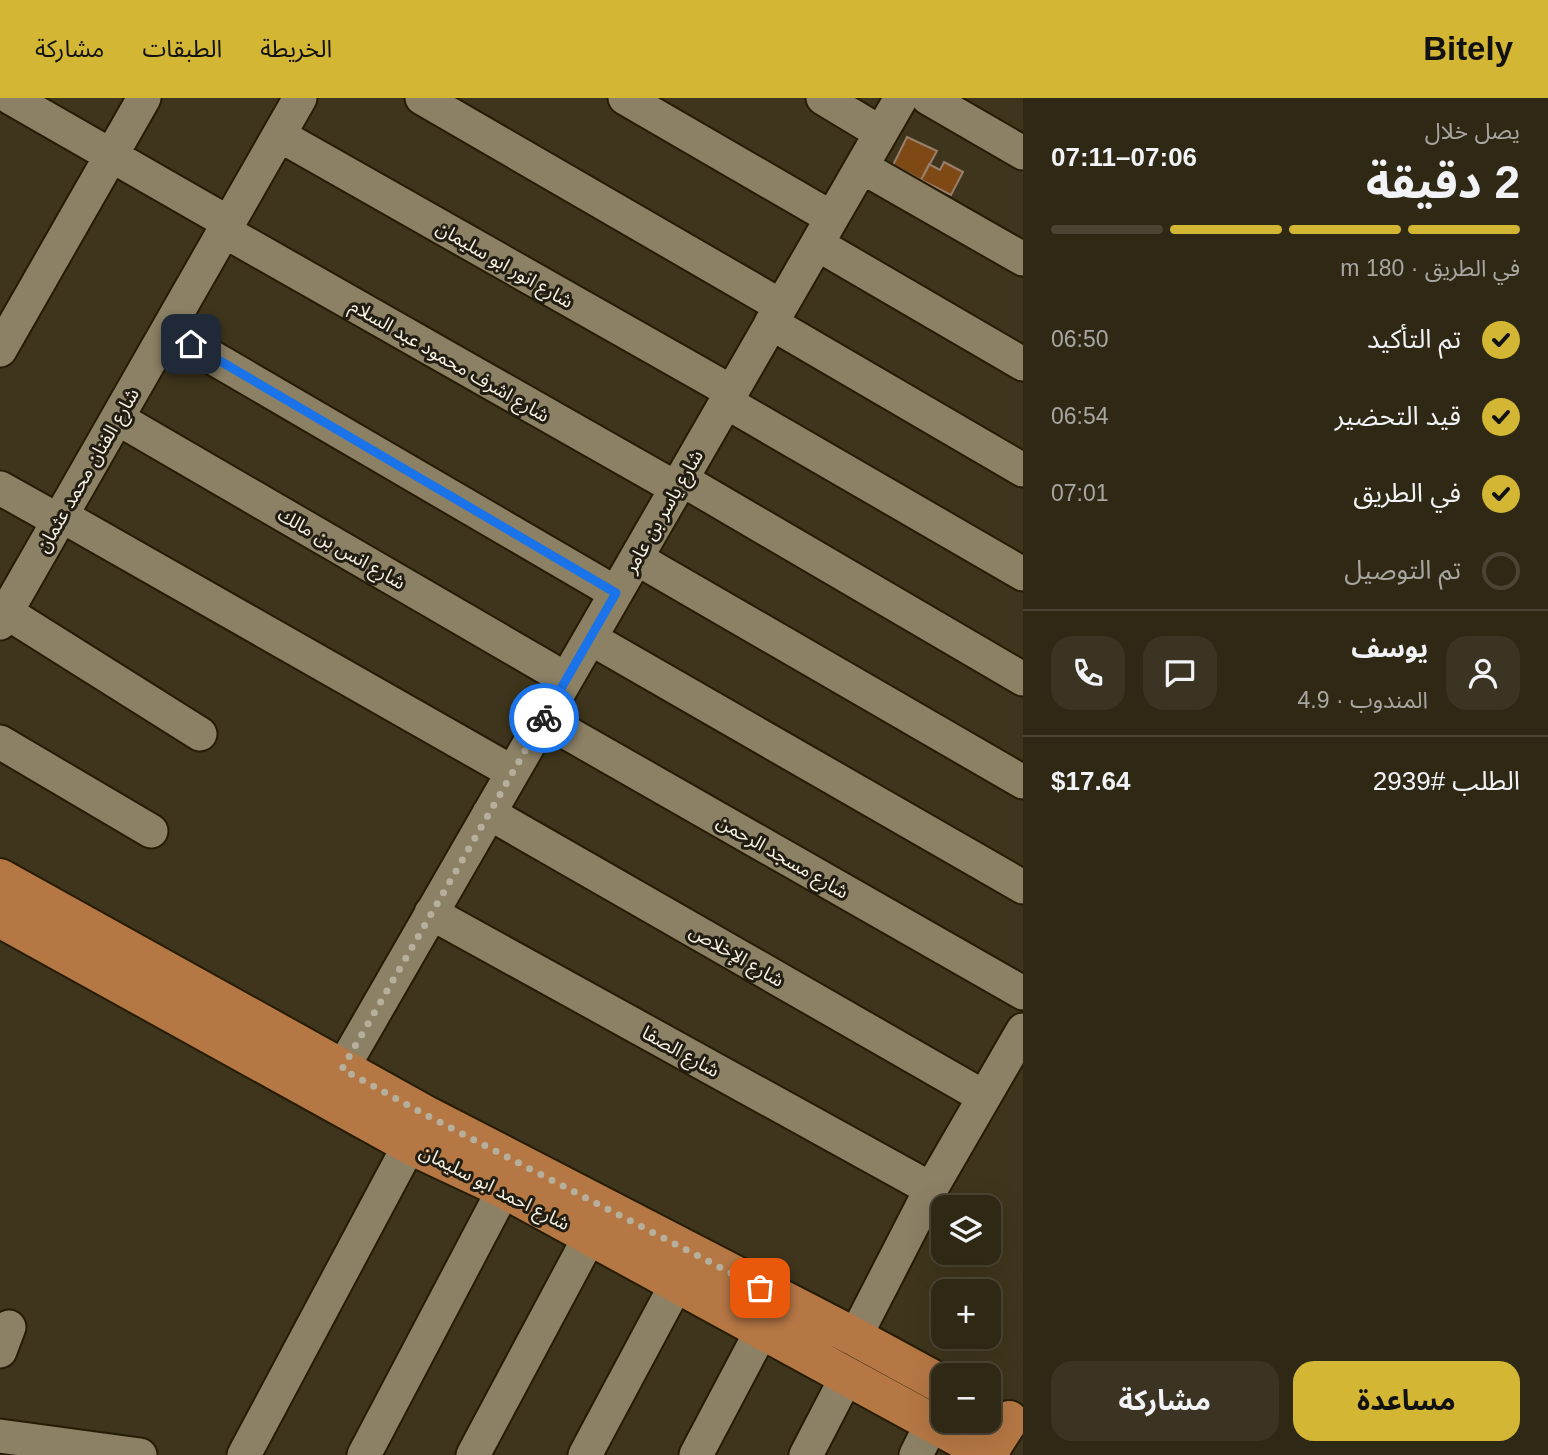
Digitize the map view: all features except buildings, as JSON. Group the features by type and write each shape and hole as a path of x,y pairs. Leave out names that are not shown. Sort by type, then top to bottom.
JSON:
{"main road":[{"name":"شارع احمد ابو سليمان","path":"0,878 286,1057 342,1069 418,1130 504,1189 847,1376 924,1439 989,1454"},
{"name":"شارع احمد ابو سليمان","path":"0,918 286,1057 418,1130 855,1337 931,1378"},
{"path":"989,1454 1007,1419"}],"street":[{"name":"شارع اشرف محمود عبد السلام","path":"11,98 111,155 226,227 1023,679"},
{"path":"0,350 144,98"},
{"name":"شارع الفنان محمد عثمان","path":"3,618 300,98"},
{"path":"422,98 1023,470"},
{"path":"625,98 1023,364"},
{"path":"823,98 881,132"},
{"name":"شارع ياسر بن عامر","path":"342,1069 901,98"},
{"path":"928,98 1023,153"},
{"name":"شارع انور ابو سليمان","path":"279,135 729,397 1023,574"},
{"path":"862,167 1023,259"},
{"path":"167,331 616,593"},
{"name":"شارع انس بن مالك","path":"117,418 566,679"},
{"path":"0,488 60,518 513,772"},
{"path":"636,558 1023,782"},
{"path":"3,618 200,734"},
{"path":"590,638 1023,887"},
{"name":"شارع مسجد الرحمن","path":"543,719 1023,993"},
{"path":"0,742 152,831"},
{"name":"شارع الإخلاص","path":"489,813 984,1097"},
{"name":"شارع الصفا","path":"432,913 931,1189"},
{"path":"855,1337 931,1189 1022,1034"},
{"path":"244,1455 418,1130"},
{"path":"364,1455 504,1189"},
{"path":"473,1455 590,1236"},
{"path":"585,1455 677,1283"},
{"path":"695,1455 762,1330"},
{"path":"806,1455 847,1376"},
{"path":"0,1436 140,1455"}],"way so far":[{"path":"544,718 342,1069 760,1288"}],"route":[{"path":"191,344 616,593 544,718"}]}
